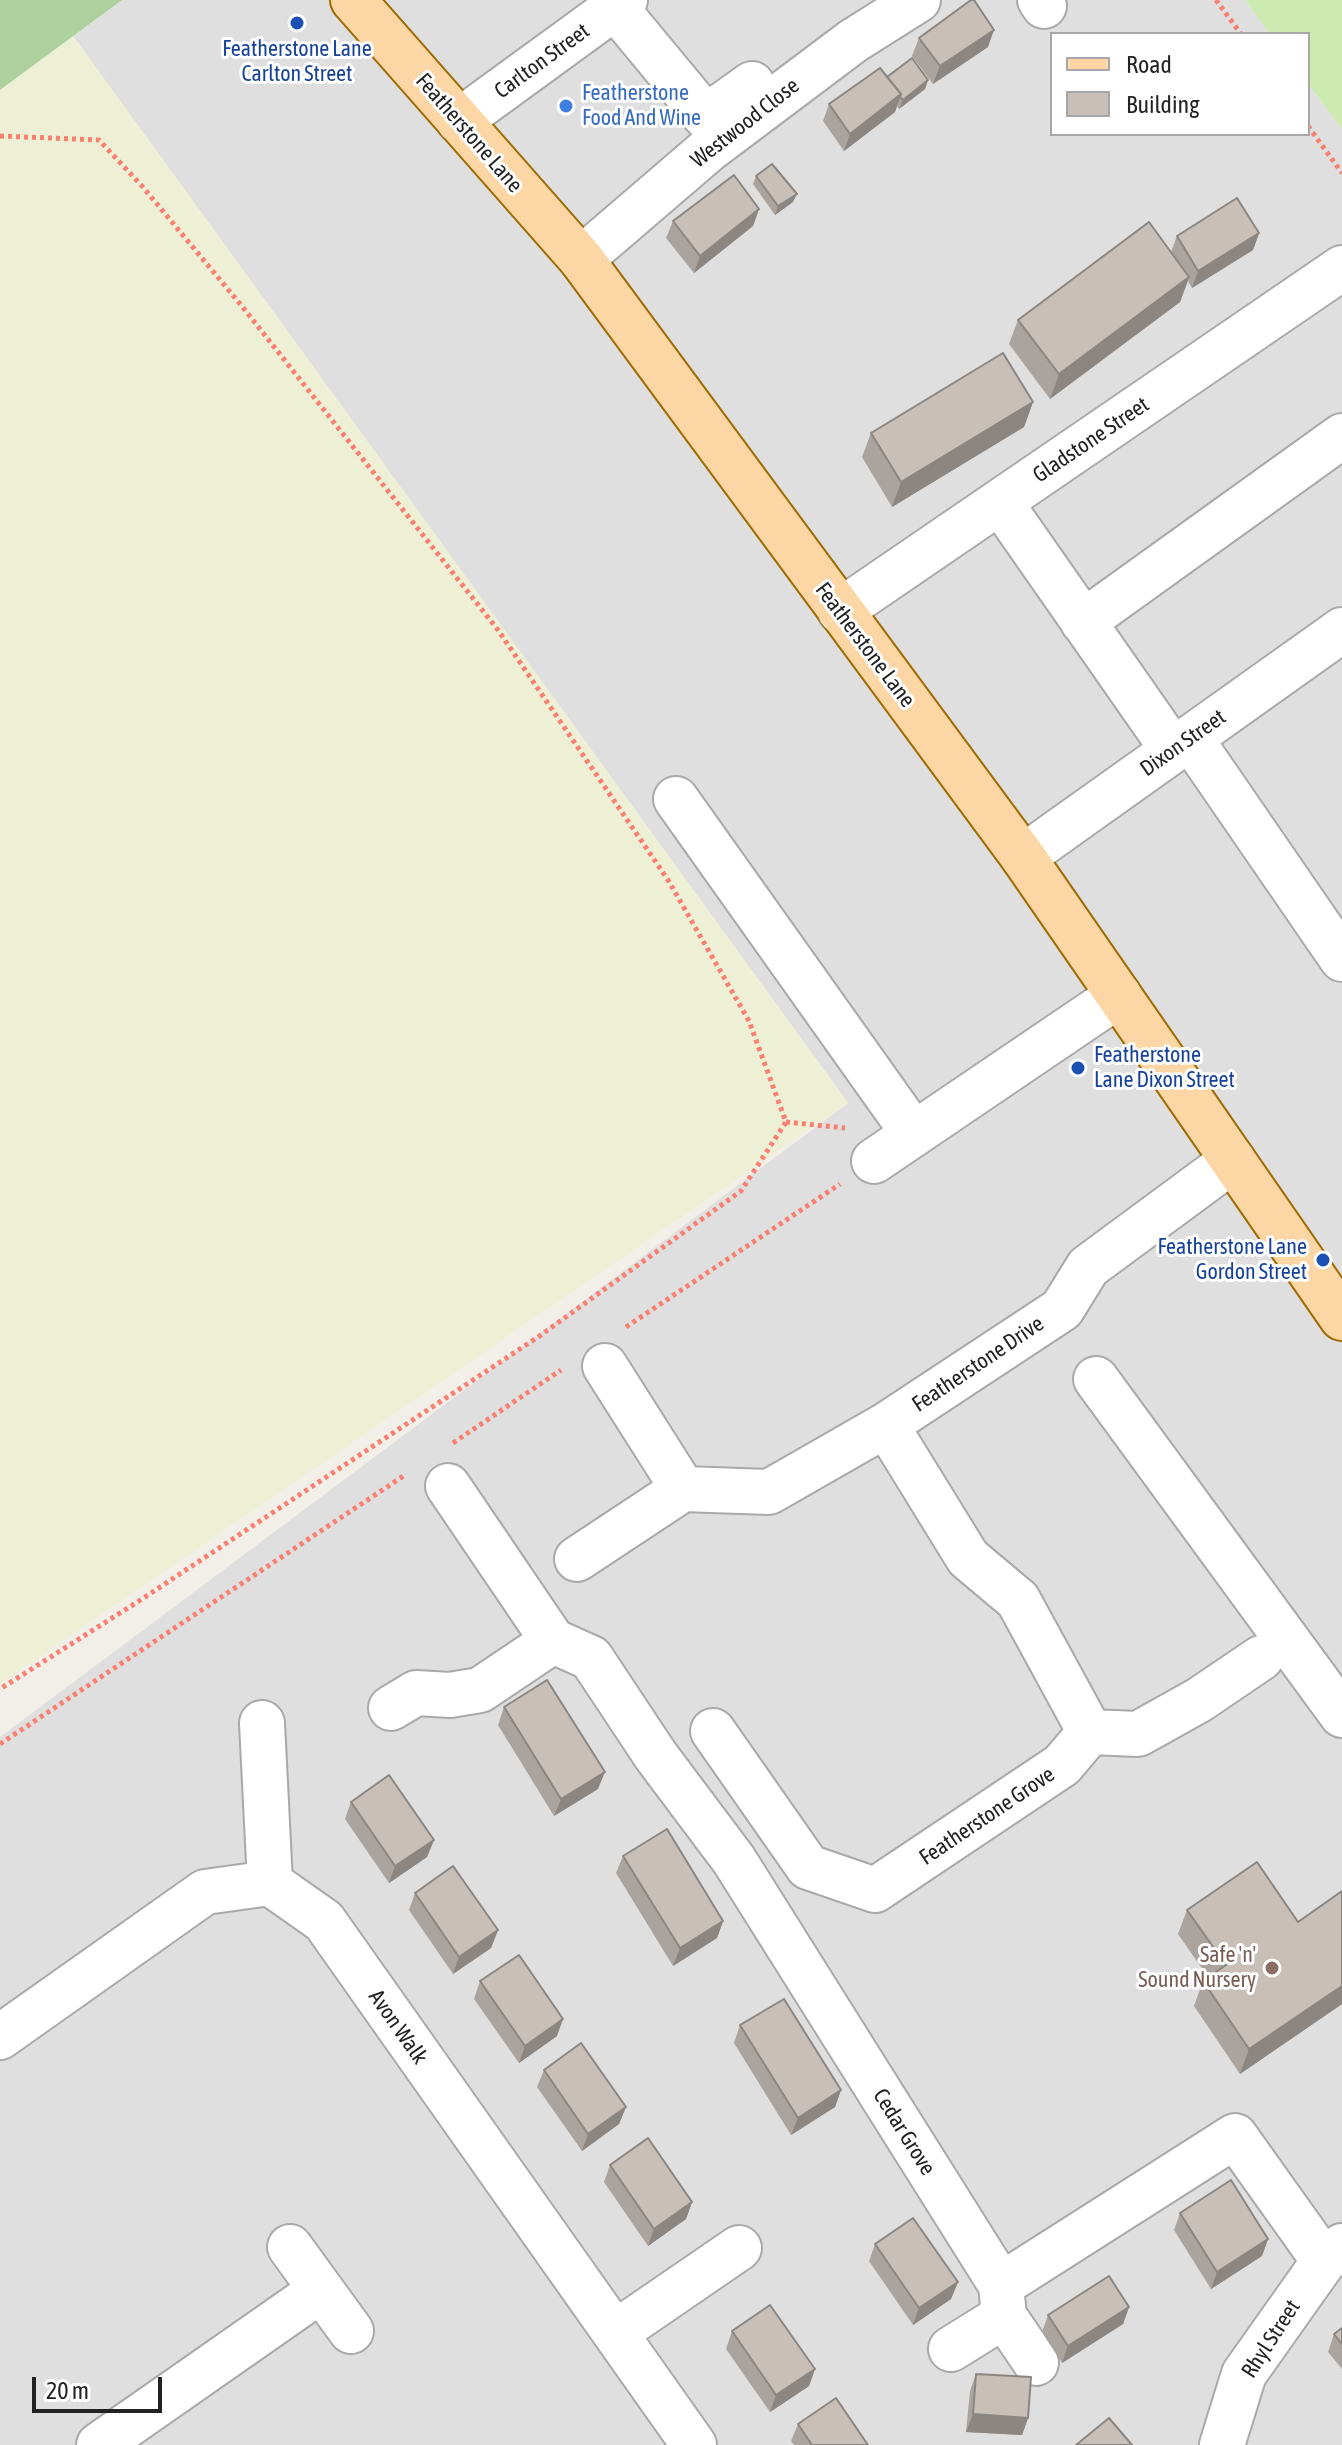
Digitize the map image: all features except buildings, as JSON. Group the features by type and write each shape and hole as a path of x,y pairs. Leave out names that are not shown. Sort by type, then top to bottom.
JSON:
{"main road":[{"name":"Featherstone Lane","path":"353,0 581,259 1023,857 1342,1318"}],"street":[{"path":"616,3 706,117 870,0"},
{"name":"Westwood Close","path":"581,259 708,150 853,41 918,0"},
{"name":"Carlton Street","path":"459,121 616,3"},
{"name":"Gladstone Street","path":"840,611 1342,268"},
{"path":"1083,622 1342,436"},
{"path":"1000,502 1083,622 1181,744 1342,959"},
{"name":"Dixon Street","path":"1023,857 1342,630"},
{"path":"676,799 914,1134"},
{"path":"874,1161 1119,995"},
{"name":"Featherstone Drive","path":"683,1489 769,1492 886,1425 1062,1309 1088,1267 1233,1160"},
{"path":"593,1548 683,1489 605,1366"},
{"path":"1096,1379 1342,1715"},
{"path":"886,1425 968,1558 1018,1600 1090,1732 1138,1734 1199,1700 1261,1658"},
{"path":"391,1708 416,1693 450,1695 480,1690 553,1641 448,1486"},
{"name":"Cedar Grove","path":"553,1641 591,1658 656,1756 734,1860 1003,2300 1036,2363"},
{"path":"0,2037 205,1892 270,1883 262,1723"},
{"name":"Featherstone Grove","path":"713,1731 808,1867 875,1890 1062,1765 1090,1732"},
{"name":"Avon Walk","path":"270,1883 324,1921 694,2445"},
{"path":"951,2349 1003,2300 1235,2136 1333,2254"},
{"path":"290,2247 351,2331"},
{"path":"615,2333 739,2248"},
{"name":"Rhyl Street","path":"1222,2445 1244,2374 1333,2254"},
{"path":"99,2445 321,2290"}],"path":[{"path":"1216,0 1240,32"},
{"path":"1310,129 1342,173"},
{"path":"0,136 99,140 142,186 241,305 498,630 668,880 749,1021 786,1122 741,1191 538,1337 139,1601 0,1689"}],"shaded area":[{"path":"122,0 1245,0 1269,32 1050,32 1050,136 1310,136 1310,87 1342,129 1342,2445 0,2445 0,1737 848,1103 73,36"}],"green space":[{"path":"0,0 122,0 0,90"},
{"path":"1245,0 1342,0 1342,129 1310,87 1310,32 1269,32"},
{"path":"73,36 848,1103 0,1684 0,90"}],"place":[{"name":"Featherstone Lane Carlton Street","path":"297,23"},
{"name":"Featherstone Food And Wine","path":"566,106"},
{"name":"Featherstone Lane Dixon Street","path":"1078,1068"},
{"name":"Featherstone Lane Gordon Street","path":"1323,1260"},
{"name":"Safe 'n' Sound Nursery","path":"1272,1968"}]}
